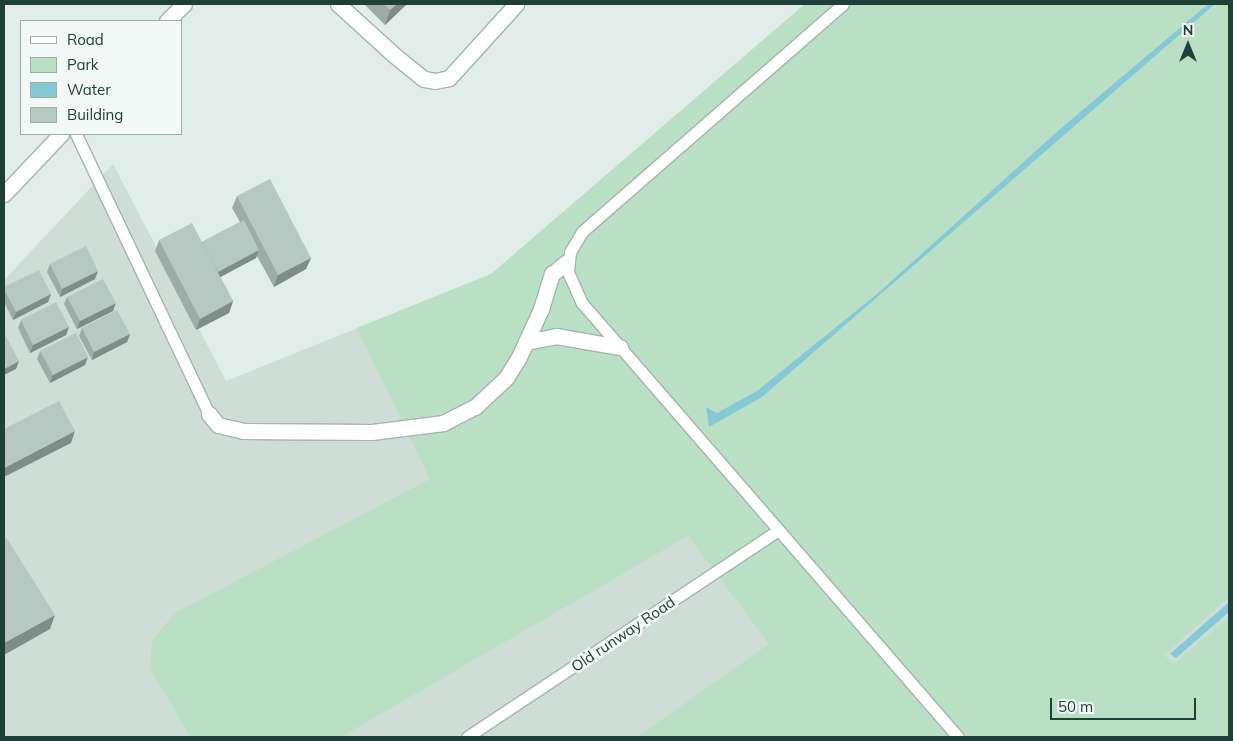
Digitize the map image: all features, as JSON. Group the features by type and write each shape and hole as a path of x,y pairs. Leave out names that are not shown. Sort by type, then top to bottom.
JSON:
{"street":[{"path":"168,20 184,4"},
{"path":"338,4 401,61 424,79 435,82 449,78 516,4"},
{"path":"4,194 59,135"},
{"path":"209,414 218,425 243,431 372,432 443,423 475,407 506,378 526,342 552,274 567,262"},
{"path":"526,342 556,336 620,347"}],"lane":[{"path":"843,4 582,232 574,243 567,262 575,293 958,737"},
{"path":"76,135 209,414"},
{"name":"Old runway Road","path":"467,737 779,530"}],"shaded area":[{"path":"805,4 1229,4 1229,737 4,737 4,280 113,164 226,381 491,274"}],"green space":[{"path":"805,4 1208,4 1059,130 877,294 757,391 717,413 706,407 709,427 762,397 1191,24 1215,4 1229,4 1229,597 1164,655 1174,664 1229,617 1229,737 637,737 769,644 688,536 341,737 190,737 150,668 152,640 175,613 430,479 357,328 491,274"}],"water":[{"path":"1208,4 1215,4 762,397 709,427 706,407 717,413 757,391 877,294 1059,130"},
{"path":"1229,602 1229,612 1176,658 1170,654"}],"building":[{"path":"384,4 397,4 390,10"},
{"path":"270,179 311,258 278,275 237,196"},
{"path":"244,220 259,250 218,272 202,242"},
{"path":"192,223 233,301 200,319 159,240"},
{"path":"86,246 98,271 62,289 50,264"},
{"path":"39,270 51,294 16,312 4,287"},
{"path":"103,279 116,303 80,321 67,297"},
{"path":"56,302 69,327 33,345 21,320"},
{"path":"117,310 130,334 94,352 82,328"},
{"path":"4,332 19,361 4,369"},
{"path":"76,333 88,357 53,375 40,351"},
{"path":"59,401 75,431 4,468 4,429"},
{"path":"6,537 55,615 4,643 4,539"}]}
